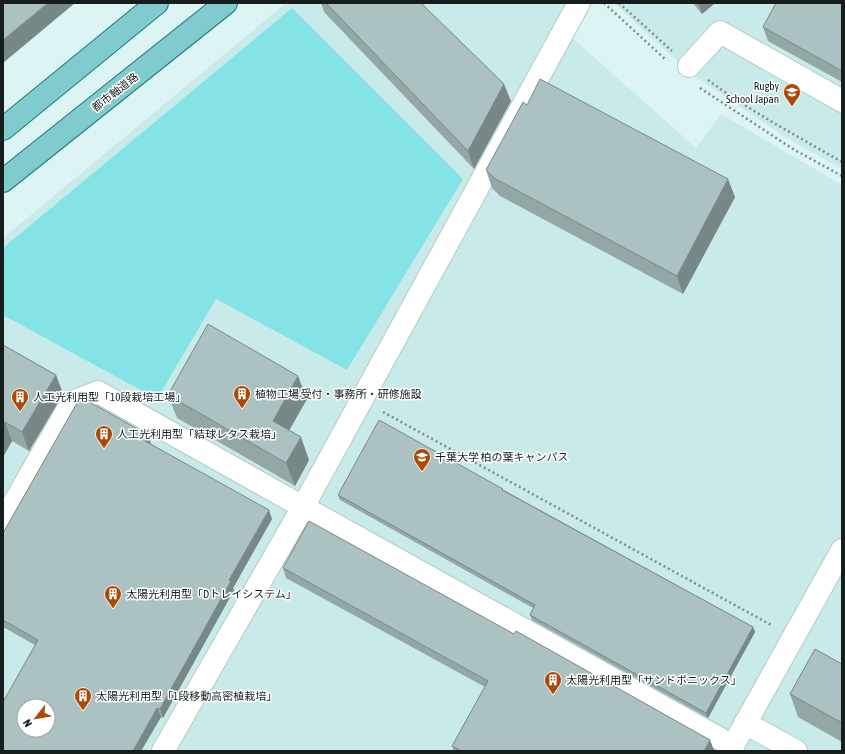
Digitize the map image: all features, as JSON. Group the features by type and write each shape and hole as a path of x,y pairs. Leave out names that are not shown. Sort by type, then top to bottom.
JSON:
{"main road":[{"name":"都市軸道路","path":"3,181 226,3"},
{"path":"3,129 147,6"}],"lane":[{"path":"163,751 303,507 579,3"},
{"path":"689,66 720,32 842,101"},
{"path":"3,522 72,402 98,392 732,748 842,550"},
{"path":"745,723 796,751"}],"path":[{"path":"604,3 668,61"},
{"path":"619,3 689,66 722,90 788,132 842,162"},
{"path":"698,86 793,149 842,176"},
{"path":"361,400 793,637"}],"shaded area":[{"name":"千葉大学 柏の葉キャンパス","path":"286,3 573,3 561,28 696,148 721,114 842,185 842,751 3,751 3,238"},
{"name":"Rugby School Japan","path":"614,3 842,3 842,169 790,140 692,75"},
{"path":"292,8 463,179 347,370 216,299 157,399 3,315 3,248"}],"building":[{"path":"3,3 48,3 3,40"},
{"path":"326,3 421,3 504,84 468,151"},
{"path":"776,3 842,3 842,71 763,27"},
{"path":"540,79 728,179 677,276 494,178 486,170 523,102 527,105"},
{"name":"植物工場 受付・事務所・研修施設","path":"208,324 298,376 273,421 301,437 286,463 168,395"},
{"name":"人工光利用型「10段栽培工場」","path":"3,345 56,375 22,432 5,422 3,426"},
{"path":"86,400 148,435 145,441 269,510 229,580 231,581 160,709 157,708 133,751 3,751 3,702 38,640 3,620 3,533 77,403"},
{"path":"379,420 503,489 502,490 753,627 706,713 530,615 535,605 338,495"},
{"path":"309,521 514,634 516,631 710,740 704,751 462,751 452,746 488,681 283,568"},
{"path":"815,649 842,664 842,723 790,694"}],"place":[{"name":"Rugby School Japan","path":"792,107"},
{"name":"植物工場 受付・事務所・研修施設","path":"242,409"},
{"name":"人工光利用型「10段栽培工場」","path":"20,412"},
{"name":"人工光利用型「結球レタス栽培」","path":"104,449"},
{"name":"千葉大学 柏の葉キャンパス","path":"422,472"},
{"name":"太陽光利用型「Dトレイシステム」","path":"113,609"},
{"name":"太陽光利用型「サンドボニックス」","path":"553,695"},
{"name":"太陽光利用型「1段移動高密植栽培」","path":"83,711"}]}
